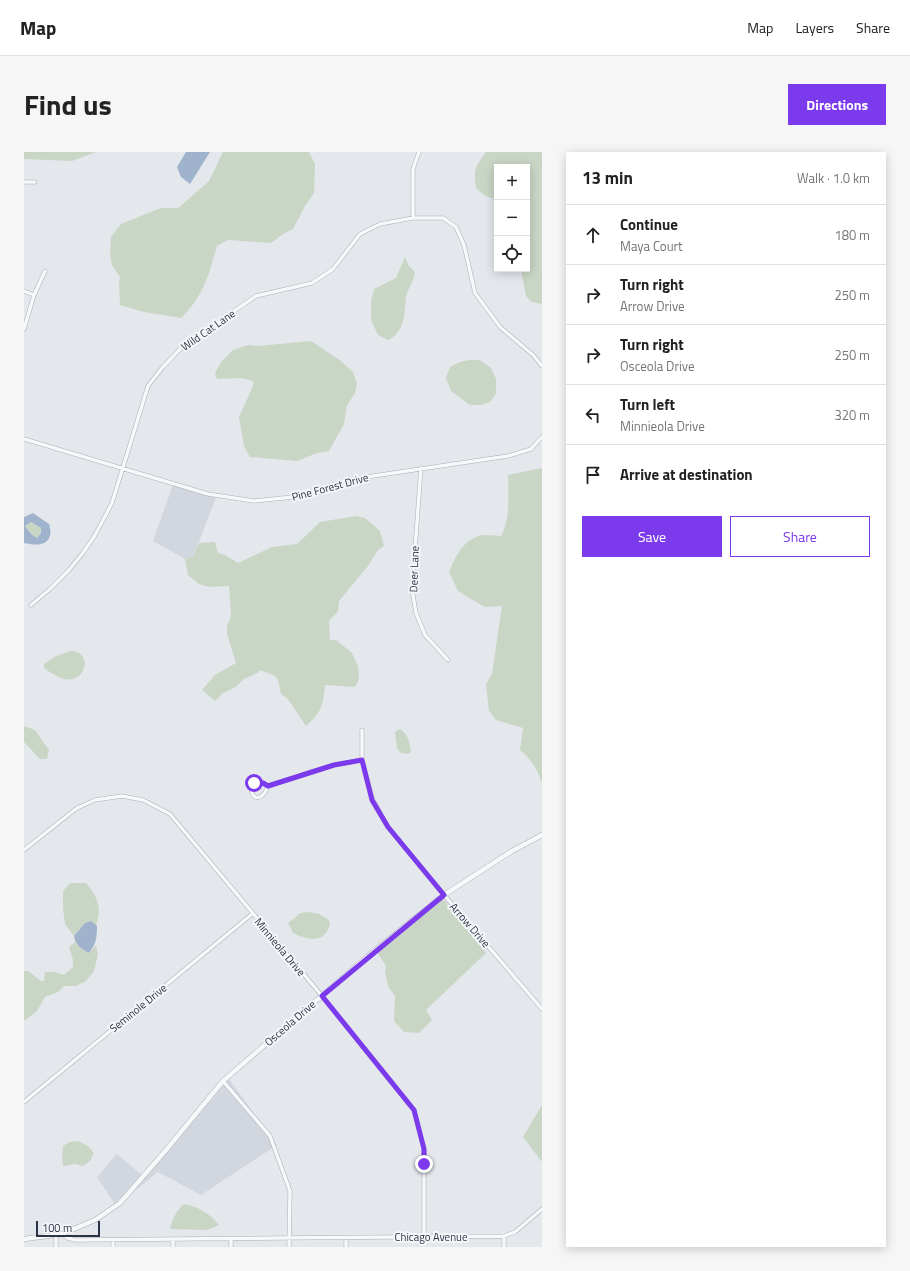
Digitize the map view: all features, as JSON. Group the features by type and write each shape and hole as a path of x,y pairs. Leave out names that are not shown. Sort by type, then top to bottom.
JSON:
{"street":[{"path":"419,152 413,169 413,218 443,218 456,228 464,245 475,293 500,326 533,355 542,366"},
{"path":"24,182 35,182"},
{"name":"Wild Cat Lane","path":"31,605 70,570 94,537 112,503 121,469 148,386 162,368 182,347 256,296 312,284 333,269 360,234 380,224 413,218"},
{"path":"24,329 34,295 45,271"},
{"path":"24,291 34,295"},
{"name":"Pine Forest Drive","path":"24,439 208,494 254,501 293,498 353,479 508,456 531,449 542,437"},
{"name":"Deer Lane","path":"421,468 412,590 416,613 425,635 448,660"},
{"name":"Arrow Drive","path":"362,730 362,760 372,800 388,827 444,895 542,1008"},
{"path":"268,786 265,793 258,798 251,793 251,788 254,783 263,783 268,786 334,765 362,760"},
{"name":"Minnieola Drive","path":"24,850 77,808 95,800 122,796 143,800 170,814 322,996 414,1110 424,1149 424,1237"},
{"name":"Osceola Drive","path":"62,1234 95,1220 120,1203 223,1081 322,996 444,895 512,851 542,835"},
{"name":"Seminole Drive","path":"24,1102 252,914"},
{"path":"223,1081 270,1136 290,1191 289,1247"},
{"name":"Chicago Avenue","path":"24,1239 62,1234 75,1240 504,1236 514,1232 542,1209"},
{"path":"56,1235 56,1247"},
{"path":"504,1236 504,1247"},
{"path":"346,1238 346,1247"},
{"path":"172,1239 172,1247"},
{"path":"231,1239 231,1247"},
{"path":"113,1240 113,1247"}],"shaded area":[{"path":"174,482 217,495 193,557 185,559 153,541"},
{"path":"229,1079 277,1145 201,1195 158,1172 131,1194"},
{"path":"117,1154 142,1175 115,1204 97,1177"}],"green space":[{"path":"24,152 96,152 72,161 24,159"},
{"path":"223,152 309,152 315,164 314,193 305,206 293,229 271,243 228,240 217,246 209,273 201,292 181,318 144,312 120,305 120,277 112,265 110,255 111,237 121,224 161,208 178,208 209,181"},
{"path":"486,152 542,152 542,304 532,302 526,296 522,272 530,272 530,164 494,164 494,199 485,196 476,188 475,173 479,161"},
{"path":"405,257 409,266 415,272 406,295 401,328 396,335 388,340 378,335 371,320 371,302 374,289 396,278"},
{"path":"311,341 341,361 353,372 357,384 355,393 347,405 344,424 329,451 317,453 297,461 250,457 244,446 239,417 253,386 253,381 241,378 217,379 215,373 222,361 233,350 248,345 258,346"},
{"path":"480,360 491,368 496,379 496,394 490,402 480,405 470,405 451,391 446,378 450,367 460,362"},
{"path":"542,468 542,784 539,774 534,766 520,750 523,728 496,720 489,711 486,684 492,674 502,606 485,607 458,591 449,572 460,551 473,538 481,535 501,536 508,514 508,475"},
{"path":"356,516 365,518 380,531 384,546 378,550 368,566 339,601 338,611 329,621 330,640 336,640 352,653 358,666 359,679 355,687 325,685 324,698 321,708 306,726 288,699 281,694 278,680 271,674 260,670 259,672 244,679 234,688 223,693 215,701 202,690 215,675 236,663 227,634 227,626 231,616 229,586 209,587 199,584 188,575 185,559 193,557 199,543 215,542 218,553 225,555 238,563 272,547 297,544 320,522"},
{"path":"31,522 41,528 40,535 37,538 31,534 25,526"},
{"path":"70,651 78,652 84,661 84,667 78,677 64,679 56,676 44,668 44,664 56,656"},
{"path":"24,726 35,730 49,750 47,759 40,759 24,742"},
{"path":"400,729 405,733 409,742 411,752 408,754 401,753 397,749 395,732"},
{"path":"70,883 86,883 96,898 99,908 96,926 91,921 85,923 74,936 65,924 63,908 63,891"},
{"path":"443,899 486,953 426,1010 432,1020 419,1033 404,1032 394,1021 395,996 389,988 385,972 386,966 377,952"},
{"path":"309,912 319,914 329,920 330,925 322,937 313,939 293,933 288,923 300,913"},
{"path":"75,942 89,953 96,945 98,954 94,971 86,981 76,986 64,986 58,992 45,997 37,1011 24,1021 24,971 28,971 41,981 44,981 45,972 55,972 64,975 73,967 73,960 69,947"},
{"path":"542,1105 542,1162 523,1137"},
{"path":"78,1141 88,1146 94,1153 90,1161 83,1166 75,1164 63,1166 63,1146 70,1142"},
{"path":"184,1204 203,1211 219,1225 207,1230 170,1229 175,1215"}],"water":[{"path":"186,152 210,152 190,184 181,177 177,167"},
{"path":"33,513 49,524 50,534 49,539 46,542 36,545 24,543 24,517","holes":["31,522 41,528 41,533 37,538 31,534 25,526"]},
{"path":"91,921 97,926 97,934 95,944 89,953 77,944 74,936 85,923"}],"route":[{"path":"254,783 263,783 268,786 334,765 362,760 372,800 388,827 444,895 322,996 414,1110 424,1149 424,1164"}]}
